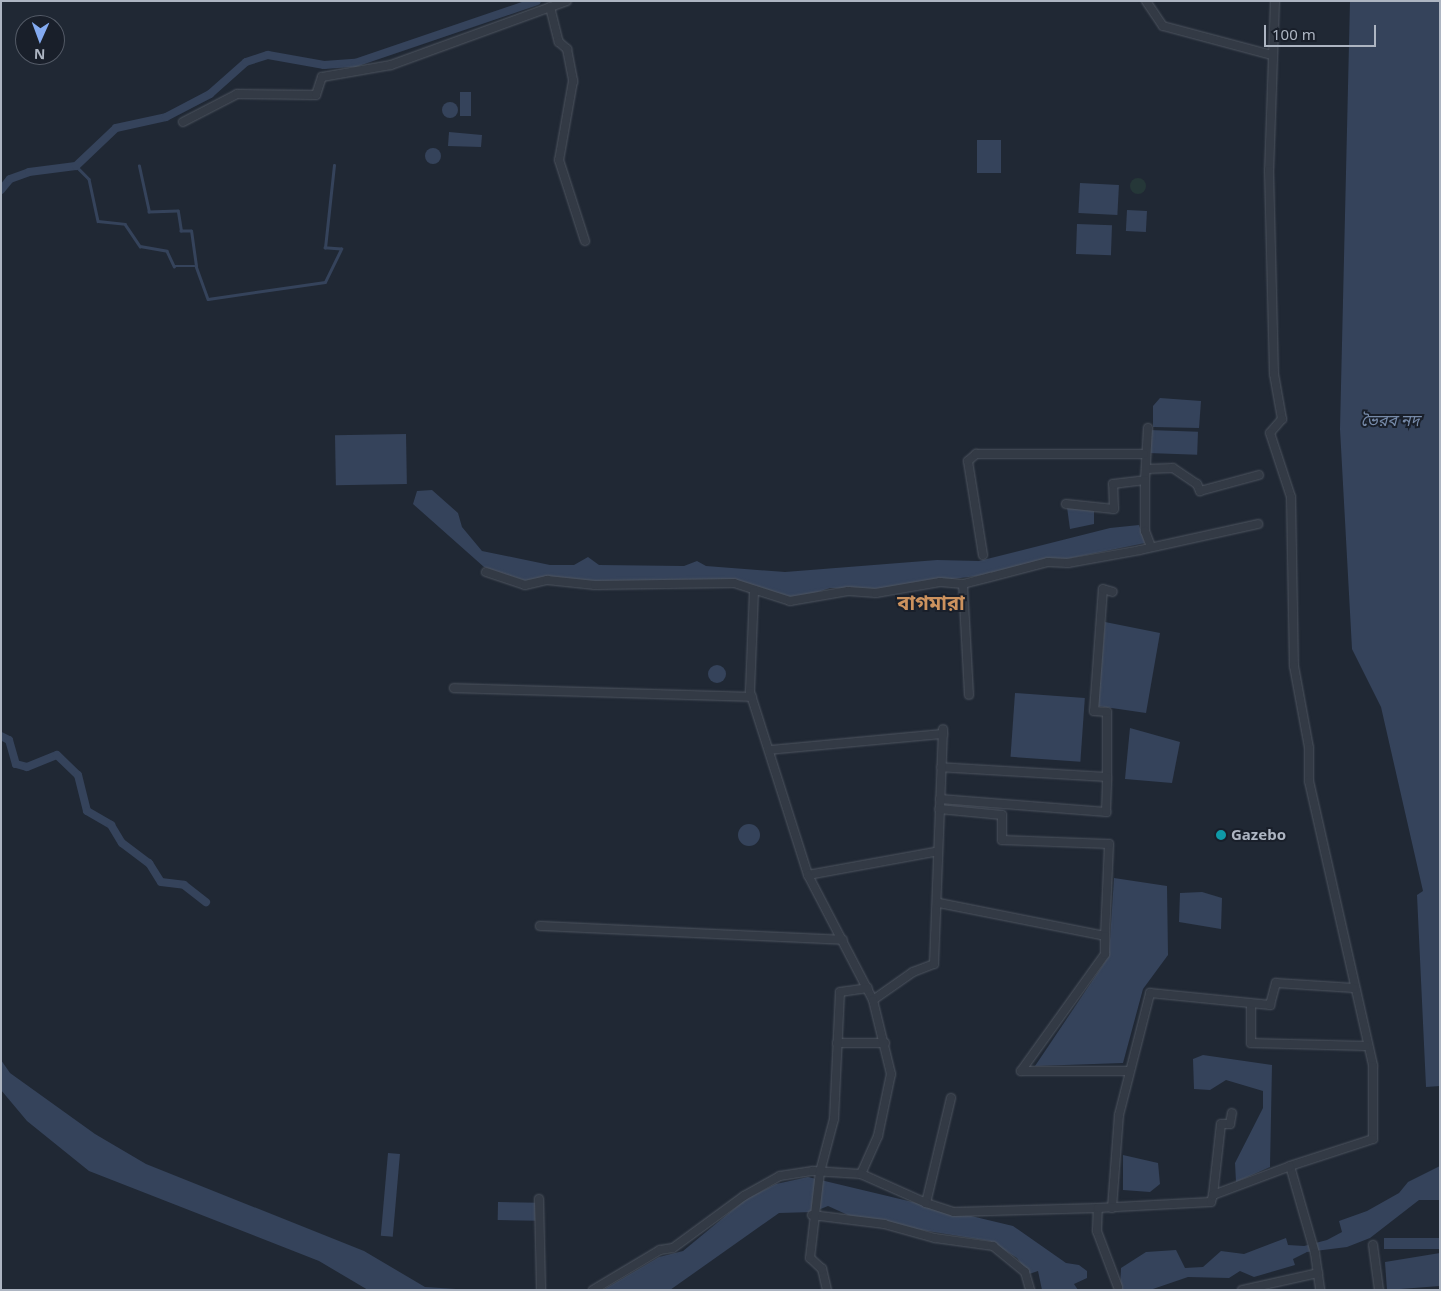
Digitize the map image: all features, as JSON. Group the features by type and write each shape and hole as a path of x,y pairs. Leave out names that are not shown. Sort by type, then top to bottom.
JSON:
{"street":[{"path":"183,122 237,94 316,95 322,77 391,65 567,1"},
{"path":"1146,1 1163,26 1272,55"},
{"path":"1213,1195 1290,1166 1373,1139 1373,1066 1366,1046 1309,781 1309,748 1294,666 1291,497 1270,433 1282,419 1274,374 1272,55 1275,1"},
{"path":"550,7 559,42 567,50 573,81 559,160 585,241"},
{"path":"1148,428 1144,454 1146,469 1145,530 1151,547"},
{"path":"983,556 968,461 976,454 1144,454"},
{"path":"1146,469 1173,468 1197,484 1200,492 1259,475"},
{"path":"1066,504 1114,509 1113,484 1145,480"},
{"path":"486,572 525,585 547,580 594,585 725,583 790,601 848,590 876,593 940,582 963,584 1048,562 1068,563 1258,524"},
{"path":"963,584 969,695"},
{"path":"940,799 1106,812 1108,777 1107,712 1094,711 1103,589 1113,592"},
{"path":"754,591 752,697 808,875 868,988 885,1043 889,1096 861,1174"},
{"path":"454,688 752,697"},
{"path":"769,750 943,731 940,809 935,852 939,904 934,915 934,964 913,972 873,1000"},
{"path":"941,767 1108,777"},
{"path":"940,809 1002,815 1002,840 1109,844 1105,954 1021,1071 1127,1071"},
{"path":"808,875 935,852"},
{"path":"939,904 1105,936"},
{"path":"540,926 843,940"},
{"path":"1112,1208 1116,1135 1127,1071 1150,993 1270,1005 1276,983 1354,988"},
{"path":"827,1290 822,1269 810,1258 812,1214 819,1174 834,1119 840,992 868,988"},
{"path":"1251,1004 1251,1043 1366,1046"},
{"path":"837,1043 885,1043"},
{"path":"926,1203 950,1098"},
{"path":"593,1290 660,1250 673,1248 744,1196 780,1176 861,1174 926,1203 954,1212 1112,1208 1211,1202 1221,1124 1230,1124 1232,1113"},
{"path":"1290,1166 1315,1253 1320,1290"},
{"path":"539,1198 541,1290"},
{"path":"1098,1208 1097,1231 1118,1287"},
{"path":"812,1214 884,1224 993,1246 1025,1272 1030,1290"},
{"path":"1373,1245 1379,1290"},
{"path":"1242,1290 1318,1273"}],"shaded area":[{"path":"1138,178 1146,186 1138,194 1130,186"}],"water":[{"name":"ভৈরব নদ","path":"1350,1 1440,1 1440,1086 1426,1087 1417,895 1423,891 1381,707 1352,649 1340,429"},
{"path":"460,92 471,92 471,116 460,116"},
{"path":"450,102 458,110 450,118 442,110"},
{"path":"449,132 482,135 481,147 448,146"},
{"path":"977,140 1001,140 1001,173 977,173"},
{"path":"433,148 439,150 441,156 439,162 433,164 427,162 425,156 427,150"},
{"path":"1080,183 1119,185 1117,215 1078,213"},
{"path":"1127,210 1147,211 1146,232 1126,231"},
{"path":"1077,224 1112,225 1111,255 1076,254"},
{"path":"1160,398 1201,401 1199,428 1153,427 1153,406"},
{"path":"1149,430 1198,432 1197,455 1148,453"},
{"path":"406,434 407,484 336,485 335,435"},
{"path":"432,490 458,513 462,527 482,551 550,565 574,565 588,557 599,565 684,566 697,561 706,566 785,572 937,560 979,561 1110,528 1139,525 1145,543 992,574 874,589 830,588 802,597 781,597 728,581 526,581 484,567 413,504 417,491"},
{"path":"1067,507 1094,510 1094,524 1070,529"},
{"path":"1105,622 1160,633 1146,713 1098,706"},
{"path":"717,665 723,668 726,674 723,680 717,683 711,680 708,674 711,668"},
{"path":"1015,693 1085,698 1080,762 1011,757"},
{"path":"1130,728 1180,742 1172,783 1125,779"},
{"path":"749,824 757,827 760,835 757,843 749,846 741,843 738,835 741,827"},
{"path":"1114,878 1167,886 1168,955 1143,989 1123,1063 1035,1066 1109,956"},
{"path":"1202,892 1222,898 1221,929 1179,922 1180,893"},
{"path":"1203,1055 1272,1065 1270,1167 1236,1182 1235,1163 1263,1108 1263,1091 1226,1080 1210,1090 1194,1089 1193,1059"},
{"path":"1,1060 10,1073 95,1134 146,1164 364,1251 425,1287 472,1290 368,1290 319,1261 89,1171 27,1121 1,1090"},
{"path":"388,1153 400,1154 393,1237 381,1236"},
{"path":"1123,1155 1158,1163 1160,1184 1150,1192 1123,1190"},
{"path":"1440,1166 1440,1200 1419,1200 1370,1238 1347,1247 1307,1252 1293,1259 1295,1265 1254,1277 1240,1271 1229,1278 1188,1277 1150,1290 1120,1290 1121,1268 1146,1252 1176,1250 1185,1268 1203,1267 1221,1251 1244,1254 1286,1238 1288,1245 1304,1246 1327,1240 1342,1232 1339,1221 1367,1211 1399,1193 1408,1182"},
{"path":"808,1177 1013,1226 1066,1263 1079,1265 1087,1271 1087,1278 1074,1284 1078,1290 1042,1290 1038,1271 1029,1274 1017,1258 990,1241 859,1220 828,1206 813,1212 779,1213 670,1290 603,1290 659,1257 683,1251 746,1199 776,1184"},
{"path":"498,1202 538,1203 538,1221 498,1220"},
{"path":"1384,1238 1440,1238 1440,1249 1384,1249"},
{"path":"1440,1253 1440,1286 1387,1290 1385,1262"}],"waterway":[{"path":"1,190 10,179 29,172 76,166 116,128 166,117 210,94 246,62 268,55 324,65 355,63 537,1"},
{"path":"196,266 208,299 325,282 341,249 325,248 334,165"},
{"path":"76,166 89,179 98,221 125,224 140,246 167,251 174,266 196,266 191,231 181,231 178,211 149,212 139,166"},
{"path":"1,736 9,740 16,764 27,767 57,755 78,775 87,811 111,825 122,843 149,863 161,882 184,885 206,902"}],"place":[{"name":"Gazebo","path":"1221,835"}],"district":[{"name":"বাগমারা","path":"931,602"}]}
